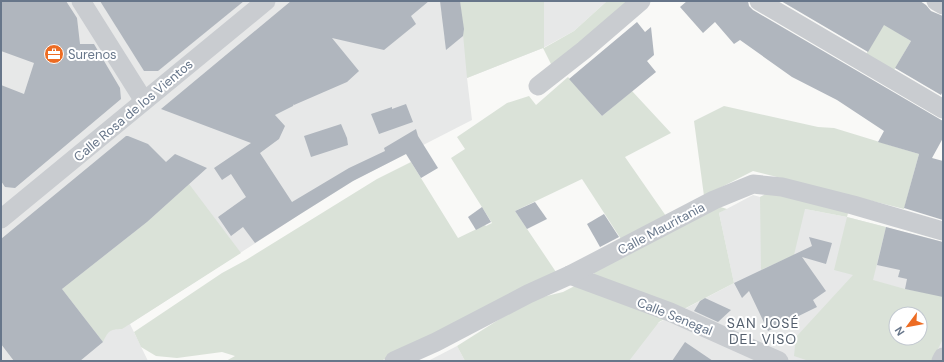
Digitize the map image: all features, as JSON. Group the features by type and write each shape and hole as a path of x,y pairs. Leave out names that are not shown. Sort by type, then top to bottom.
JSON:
{"street":[{"path":"81,1 144,101"},
{"name":"Calle Rosa de los Vientos","path":"1,218 266,1"},
{"path":"538,86 584,50 641,1"},
{"path":"759,1 943,109"},
{"path":"936,1 943,5"},
{"name":"Calle Mauritania","path":"394,361 436,342 528,294 570,275 714,200 753,184 782,187 853,205 943,231"},
{"name":"Calle Senegal","path":"570,275 670,312 779,361"},
{"path":"941,361 943,357"}],"shaded area":[{"path":"1,1 607,1 574,31 543,48 467,78 472,120 353,181 130,324 148,361 1,361"},
{"path":"460,1 544,1 544,48 574,31 607,1 631,1 552,66 543,48 467,78"},
{"path":"884,24 911,41 893,72 865,56"},
{"path":"568,77 602,116 632,91 671,133 625,157 666,216 621,239 582,179 515,211 556,272 381,361 226,361 235,356 222,352 177,358 156,356 141,347 134,332 222,273 246,260 377,179 411,162 458,238 492,223 451,158 465,149 457,137 507,103 529,96 536,105"},
{"path":"724,106 818,127 834,128 919,154 904,209 753,171 704,196 694,121"},
{"path":"189,184 241,253 122,329 112,330 103,342 62,289 147,222"},
{"path":"767,190 849,209 847,217 805,209 794,255 761,270 760,197 764,195"},
{"path":"753,195 760,197 764,195 805,209 847,217 943,242 943,361 586,361 734,283 719,213"},
{"path":"717,206 727,209 719,213 734,283 659,322 629,361 465,361 457,346 530,300 563,292 594,276 594,271"},
{"path":"847,217 886,227 873,280 905,289 943,296 943,339 932,361 809,361 794,356 796,337 853,275 834,270"},
{"path":"457,346 465,361 428,361"}],"building":[{"path":"1,1 66,1 77,18 80,44 94,44 120,88 121,99 15,188 5,187 1,181 1,85 24,94 34,63 1,51"},
{"path":"100,1 244,1 158,71 144,71"},
{"path":"291,1 429,1 411,16 416,24 384,50 332,38 359,71 347,82 294,104 293,106 275,115 285,126 279,139 260,153 292,202 349,168 385,151 384,148 416,129 418,136 438,168 421,178 406,154 353,181 255,243 243,227 231,236 218,217 246,197 231,174 222,180 214,168 251,143 161,109"},
{"path":"440,1 460,1 464,29 463,36 446,50"},
{"path":"687,1 748,1 749,6 753,10 943,121 943,138 932,158 943,161 943,220 904,208 919,154 878,142 884,131 837,100 792,77 740,40 734,44 715,22 703,33 680,7"},
{"path":"781,1 920,1 931,11 943,16 943,91 941,95 895,68 911,41 884,25 868,52"},
{"path":"637,22 645,32 651,27 654,55 647,61 656,72 602,116 569,79"},
{"path":"406,104 413,122 379,134 371,114"},
{"path":"341,124 347,138 348,145 311,157 304,136"},
{"path":"126,136 148,144 166,162 175,154 207,168 147,222 62,289 103,342 80,361 14,361 1,344 1,239"},
{"path":"535,202 547,219 527,229 515,211"},
{"path":"482,207 491,222 476,230 468,217"},
{"path":"604,214 619,237 600,247 587,224"},
{"path":"886,227 943,242 943,297 905,289 907,279 898,277 900,270 877,265"},
{"path":"809,237 832,243 826,264 802,257 826,291 813,300 817,307 768,331 749,291 742,298 734,283 812,246"},
{"path":"705,298 731,310 718,322 694,311 700,301"},
{"path":"685,342 713,361 672,361"}],"place":[{"name":"Surenos","path":"54,54"}],"district":[{"name":"SAN JOSÉ DEL VISO","path":"763,332"}]}
